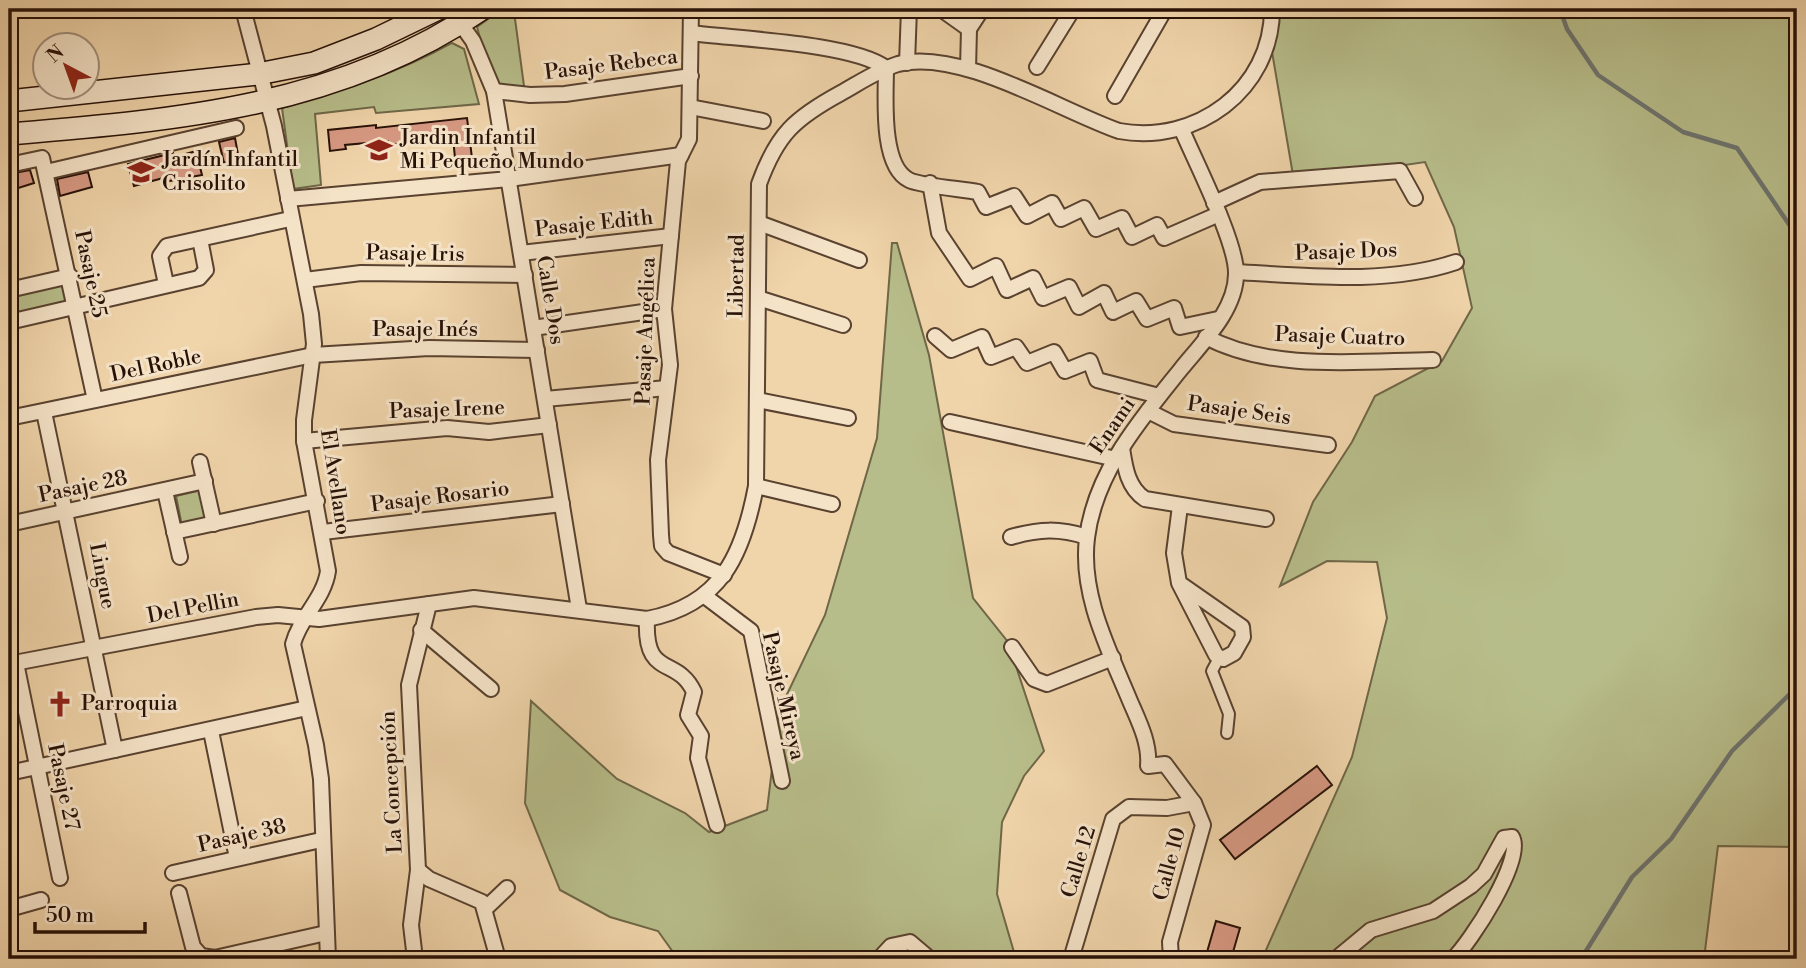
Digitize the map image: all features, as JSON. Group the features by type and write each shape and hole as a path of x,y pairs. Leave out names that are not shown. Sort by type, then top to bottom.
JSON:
{"main road":[{"path":"9,101 258,74 314,63 350,50 438,9"},
{"path":"9,134 240,108 268,102 361,73 455,16 482,9"}],"street":[{"name":"El Avellano","path":"243,9 258,74 268,102 290,219 306,280 314,344 304,441 323,531 328,571 326,585 304,619 293,644 321,779 321,840 328,959"},
{"name":"Pasaje Angélica","path":"691,9 688,145 681,155 664,309 670,345 657,471 662,546 668,553 724,575"},
{"path":"907,63 909,9"},
{"path":"941,9 969,29"},
{"path":"968,69 969,29 982,9"},
{"path":"1037,67 1073,9"},
{"path":"1115,96 1165,9"},
{"name":"Libertad","path":"304,619 474,598 647,619 674,614 706,597 724,575 749,523 756,486 759,184 769,155 789,126 806,112 886,68 907,63 933,62 968,69 1119,131 1143,136 1182,130 1210,117 1234,99 1253,75 1267,49 1272,9"},
{"name":"Calle Dos","path":"455,16 473,41 494,91 579,609"},
{"path":"691,33 863,55 886,68 886,117 892,157 906,179 978,192 986,206 1014,196 1027,216 1052,204 1061,219 1084,208 1096,229 1122,218 1132,237 1157,225 1164,238 1260,182 1400,171 1415,198"},
{"name":"Pasaje Rebeca","path":"494,91 530,95 565,94 691,76"},
{"path":"690,107 763,121"},
{"path":"9,165 44,165 236,128"},
{"path":"1182,130 1216,209 1237,272"},
{"path":"288,199 509,178 681,155"},
{"name":"Pasaje 25","path":"44,165 95,400"},
{"path":"930,183 939,233 970,279 996,266 1007,290 1033,278 1043,298 1069,287 1079,307 1104,293 1114,312 1136,301 1147,319 1174,308 1180,327 1218,319"},
{"path":"166,284 160,256 162,250 290,219"},
{"path":"759,223 859,260"},
{"name":"Pasaje Edith","path":"521,253 671,236"},
{"path":"9,322 204,275 206,270 200,239"},
{"name":"Pasaje Dos","path":"1237,272 1361,276 1438,268 1456,262"},
{"name":"Enami","path":"1148,766 1146,739 1113,659 1087,581 1087,537 1102,481 1148,411 1218,319 1230,299 1237,272"},
{"name":"Pasaje Iris","path":"306,280 361,273 525,275"},
{"path":"9,290 70,276"},
{"path":"758,298 843,325"},
{"path":"533,328 664,309"},
{"path":"935,336 951,350 982,337 991,357 1016,347 1027,363 1054,352 1065,371 1090,361 1097,380 1159,396"},
{"name":"Pasaje Cuatro","path":"1206,337 1227,348 1269,357 1315,360 1433,360"},
{"name":"Pasaje Inés","path":"313,355 429,348 537,350"},
{"name":"Del Roble","path":"9,418 313,355"},
{"path":"545,399 667,388"},
{"path":"757,400 848,418"},
{"name":"Pasaje Seis","path":"1148,411 1174,424 1328,444"},
{"name":"Lingue","path":"44,412 67,511 115,750"},
{"path":"950,422 1119,453 1129,479 1138,494 1145,499 1266,519"},
{"name":"Pasaje Irene","path":"304,441 447,428 489,432 549,425"},
{"path":"200,462 214,524"},
{"name":"Pasaje 28","path":"9,524 205,481"},
{"path":"756,486 832,504"},
{"path":"165,491 180,557"},
{"path":"174,532 317,501"},
{"name":"Pasaje Rosario","path":"323,531 562,504"},
{"path":"1180,506 1174,553 1179,583 1210,647 1219,658"},
{"path":"1011,537 1039,529 1066,530 1087,537"},
{"path":"1179,583 1242,627 1243,637 1234,653 1219,658 1212,671 1229,714 1227,733"},
{"name":"Pasaje Mireya","path":"706,597 751,631 782,781"},
{"name":"La Concepción","path":"415,959 411,906 418,870 409,685 429,604"},
{"name":"Del Pellin","path":"12,664 256,617 278,615 304,619"},
{"path":"647,619 646,639 652,657 687,682 694,692 688,715 701,736 698,758 717,825"},
{"path":"421,630 491,690"},
{"path":"1012,646 1034,679 1047,684 1113,659"},
{"name":"Pasaje 27","path":"12,664 61,878"},
{"path":"9,773 307,708"},
{"path":"211,731 237,858"},
{"name":"Calle 10","path":"1148,766 1165,764 1194,803 1203,825 1170,942 1171,959"},
{"name":"Calle 12","path":"1072,959 1113,819 1129,807 1167,808 1194,803"},
{"path":"1336,959 1371,930 1433,911 1471,886 1484,874 1504,838 1512,837 1515,843 1513,856 1490,907 1465,948 1453,959"},
{"name":"Pasaje 38","path":"173,873 321,840"},
{"path":"418,870 429,880 477,898 485,909 498,959"},
{"path":"485,909 507,888"},
{"path":"179,893 193,947 201,956 215,957 326,933"},
{"path":"9,909 41,900"},
{"path":"879,959 891,946 910,942 930,959"}],"green space":[{"path":"502,9 527,9 515,19 524,86 494,90 477,27"},
{"path":"1271,9 1797,9 1797,847 1718,846 1704,959 1262,959 1352,757 1387,618 1377,562 1327,561 1280,586 1313,502 1352,442 1375,396 1442,361 1472,308 1454,227 1425,162 1294,181 1271,46"},
{"path":"452,43 464,49 479,104 376,113 374,107 315,114 321,185 293,189 282,108 369,80"},
{"path":"892,243 897,243 929,355 973,598 1008,642 1044,751 1024,776 1002,822 997,894 1016,959 678,959 658,931 610,917 560,890 525,803 531,701 617,779 685,813 709,832 767,810 779,711 825,615 877,438"},
{"path":"63,282 68,303 9,317 9,294"},
{"path":"201,490 208,520 182,526 176,496"}],"building":[{"path":"467,118 473,166 456,168 453,138 389,145 388,141 345,145 346,149 330,151 328,130 376,125 376,128"},
{"path":"235,138 239,160 224,163 219,142"},
{"path":"196,151 202,175 164,182 163,178 134,186 128,164 173,153 175,157"},
{"path":"30,170 34,183 9,191 9,174"},
{"path":"88,172 92,187 60,196 57,179"},
{"path":"1317,766 1332,785 1235,859 1220,840"},
{"path":"1216,921 1240,928 1231,959 1205,959"}],"waterway":[{"path":"1560,9 1567,29 1598,75 1683,132 1737,148 1797,236"},
{"path":"1581,959 1632,877 1671,839 1732,751 1797,687"}],"place":[{"name":"Jardin Infantil Mi Pequeño Mundo","path":"379,150"},
{"name":"Jardín Infantil Crisolito","path":"141,172"},
{"name":"Parroquia","path":"60,704"}]}
